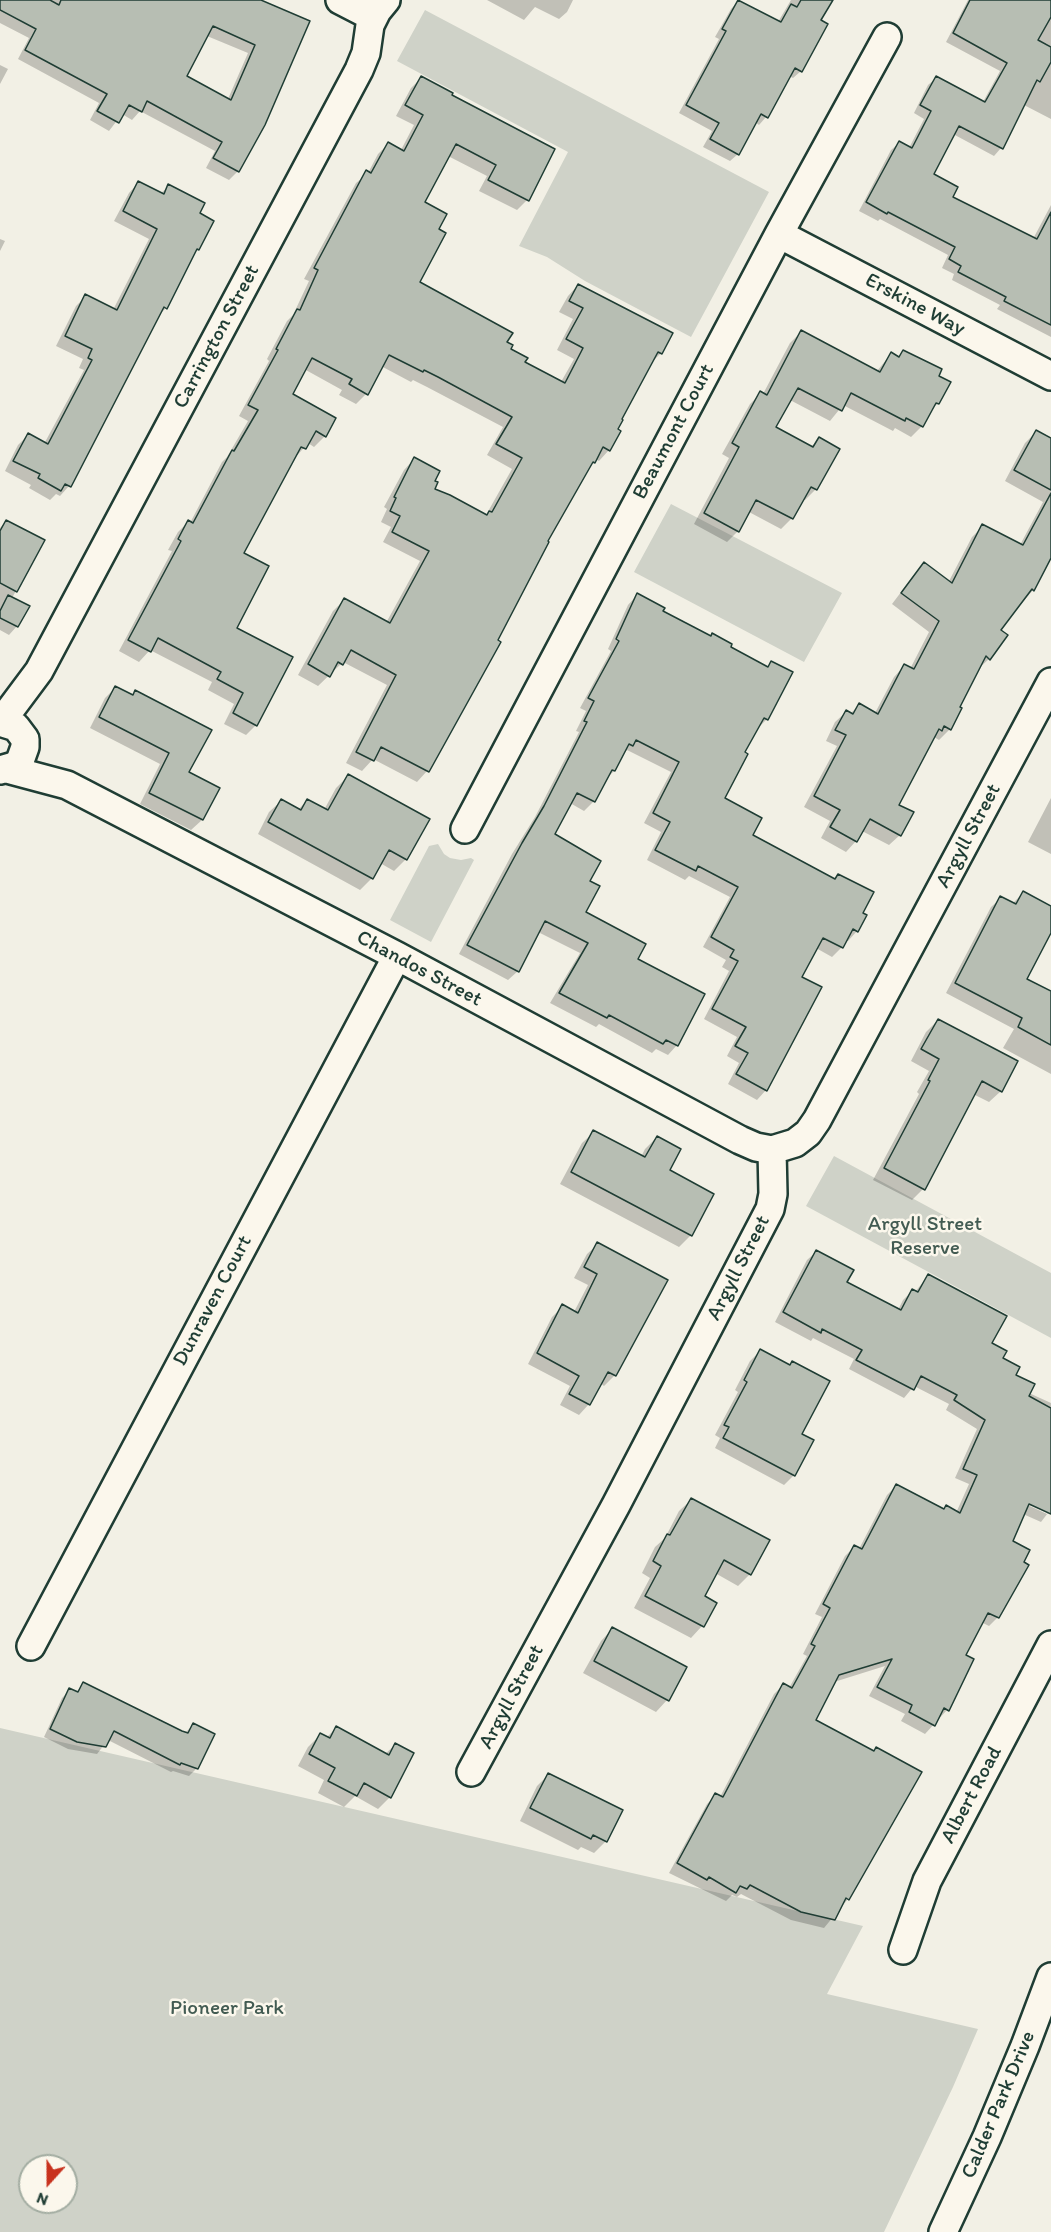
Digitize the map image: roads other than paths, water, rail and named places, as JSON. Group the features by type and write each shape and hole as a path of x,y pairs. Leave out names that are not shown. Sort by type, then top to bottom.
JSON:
{"street":[{"path":"340,0 380,8"},
{"name":"Carrington Street","path":"3,769 20,761 24,754 12,729 39,671 359,70 366,53 368,33 380,8"},
{"name":"Beaumont Court","path":"465,829 779,234 887,37"},
{"name":"Erskine Way","path":"779,234 1051,376"},
{"name":"Argyll Street","path":"471,1772 616,1505 770,1209 773,1194 772,1150 795,1143 808,1133 817,1120 1051,682"},
{"path":"12,729 67,785"},
{"path":"3,769 67,785"},
{"name":"Chandos Street","path":"67,785 740,1140 756,1147 772,1150"},
{"name":"Dunraven Court","path":"31,1646 396,957"},
{"name":"Albert Road","path":"903,1950 927,1881 1051,1645"},
{"name":"Calder Park Drive","path":"943,2232 987,2137 1051,1977"}],"park label":[{"name":"Argyll Street Reserve","path":"925,1237"},
{"name":"Pioneer Park","path":"227,2009"}]}
